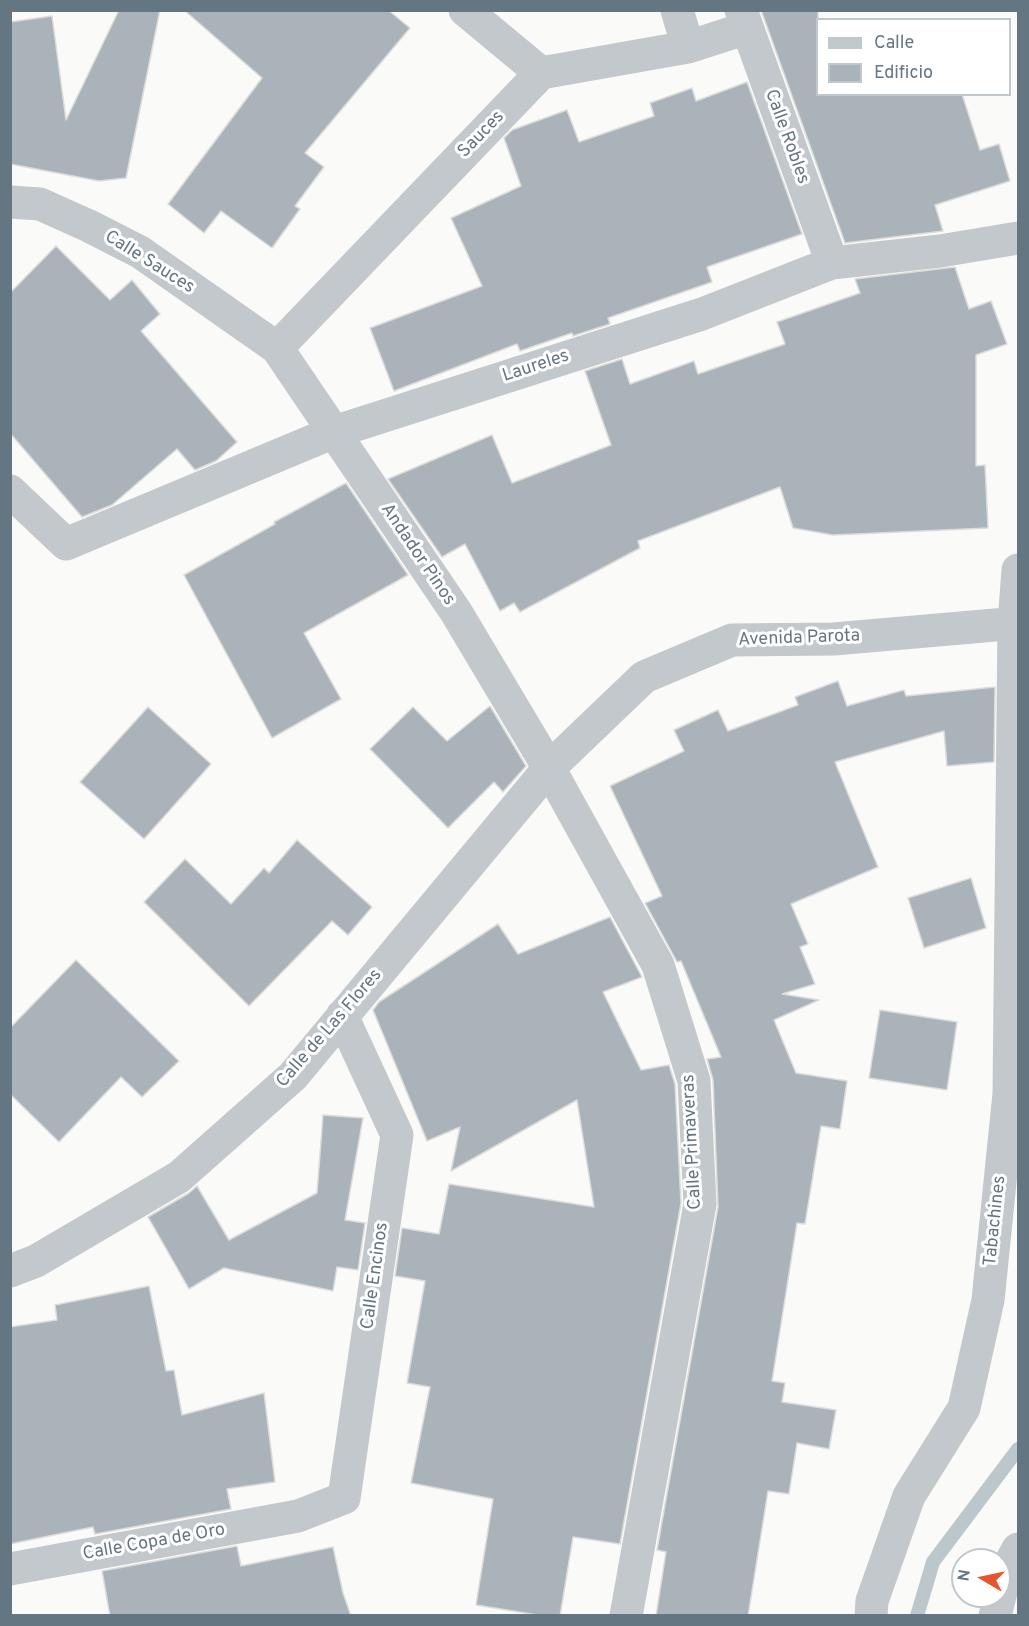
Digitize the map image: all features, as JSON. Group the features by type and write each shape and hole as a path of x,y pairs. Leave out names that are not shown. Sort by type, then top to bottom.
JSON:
{"street":[{"path":"465,10 542,73 688,47 744,20"},
{"path":"677,10 688,47"},
{"name":"Calle Robles","path":"744,20 832,263"},
{"name":"Sauces","path":"277,348 542,73"},
{"name":"Calle Sauces","path":"10,202 40,204 140,252 277,348"},
{"name":"Laureles","path":"10,491 66,544 334,432 702,314 832,263 940,251 1018,238"},
{"name":"Andador Pinos","path":"277,348 456,612 549,768"},
{"name":"Tabachines","path":"872,1616 872,1601 909,1496 963,1408 987,1300 1009,1094 1018,570"},
{"name":"Avenida Parota","path":"549,768 644,677 732,640 834,639 1016,623"},
{"name":"Calle de Las Flores","path":"10,1271 36,1261 179,1178 293,1076 549,768"},
{"name":"Calle Primaveras","path":"549,768 658,965 694,1081 700,1204 626,1616"},
{"name":"Calle Encinos","path":"298,1516 344,1498 397,1135 342,1016"},
{"name":"Calle Copa de Oro","path":"10,1569 298,1516"},
{"path":"995,1616 1006,1571 1018,1549"}],"building":[{"path":"119,10 160,10 126,178 99,181 10,164 10,22 52,16 66,120"},
{"path":"184,10 388,10 410,28 305,153 324,167 295,206 300,209 272,248 221,211 204,233 168,204 262,78"},
{"path":"761,10 818,10 818,18 816,18 816,96 963,96 980,150 999,144 1010,181 935,205 943,231 845,243"},
{"path":"747,82 802,234 707,267 712,282 608,318 610,324 573,336 572,333 520,351 517,344 394,391 370,328 482,286 451,218 521,186 504,138 512,130 567,110 579,142 654,116 650,103 692,88 696,101"},
{"path":"56,246 110,300 132,280 160,314 141,331 237,442 216,461 195,470 177,449 112,505 82,517 10,433 10,293"},
{"path":"955,267 969,309 991,301 1007,344 976,355 976,466 985,465 988,528 833,535 793,528 780,487 638,541 640,548 520,612 514,603 500,611 465,544 442,557 388,479 492,435 512,483 611,445 585,371 622,359 630,384 694,361 698,374 785,344 777,322 860,293 855,279"},
{"path":"346,483 408,575 304,633 341,699 272,738 184,575"},
{"path":"838,681 847,706 904,690 906,696 995,687 994,762 947,766 944,731 835,762 878,867 791,904 808,944 800,947 815,984 782,994 819,1000 774,1020 796,1073 847,1081 840,1129 821,1126 805,1224 797,1223 772,1381 785,1383 782,1402 836,1410 829,1449 797,1443 789,1494 768,1491 748,1616 656,1616 666,1552 657,1550 718,1207 713,1080 707,1059 721,1057 681,961 677,962 645,903 662,896 610,786 684,751 674,730 718,710 728,731 798,705 795,697"},
{"path":"490,706 526,766 503,792 494,782 448,828 370,749 413,707 447,741"},
{"path":"148,707 211,764 144,839 80,782"},
{"path":"297,840 372,907 348,935 332,921 249,1006 144,902 185,859 231,904 264,868 269,873"},
{"path":"971,878 986,928 924,948 908,898"},
{"path":"610,917 642,977 603,992 641,1070 669,1065 675,1084 681,1203 620,1544 573,1537 560,1616 544,1616 476,1605 493,1499 411,1483 430,1387 407,1383 425,1281 395,1276 402,1228 439,1234 449,1184 594,1207 577,1100 451,1171 460,1127 427,1141 373,1010 379,1002 498,924 518,954"},
{"path":"76,960 179,1061 142,1097 121,1077 59,1142 10,1094 10,1028"},
{"path":"880,1010 957,1022 947,1090 869,1078"},
{"path":"323,1115 363,1118 345,1220 365,1223 358,1270 337,1267 333,1291 224,1268 189,1289 148,1217 197,1186 229,1240 317,1193"},
{"path":"149,1286 166,1371 174,1370 182,1415 264,1393 275,1482 227,1489 231,1509 95,1534 93,1527 10,1544 10,1327 57,1320 55,1305"},
{"path":"237,1546 241,1566 333,1547 343,1593 351,1616 110,1616 102,1571"}],"waterway":[{"path":"917,1616 933,1562 1018,1449"}]}
